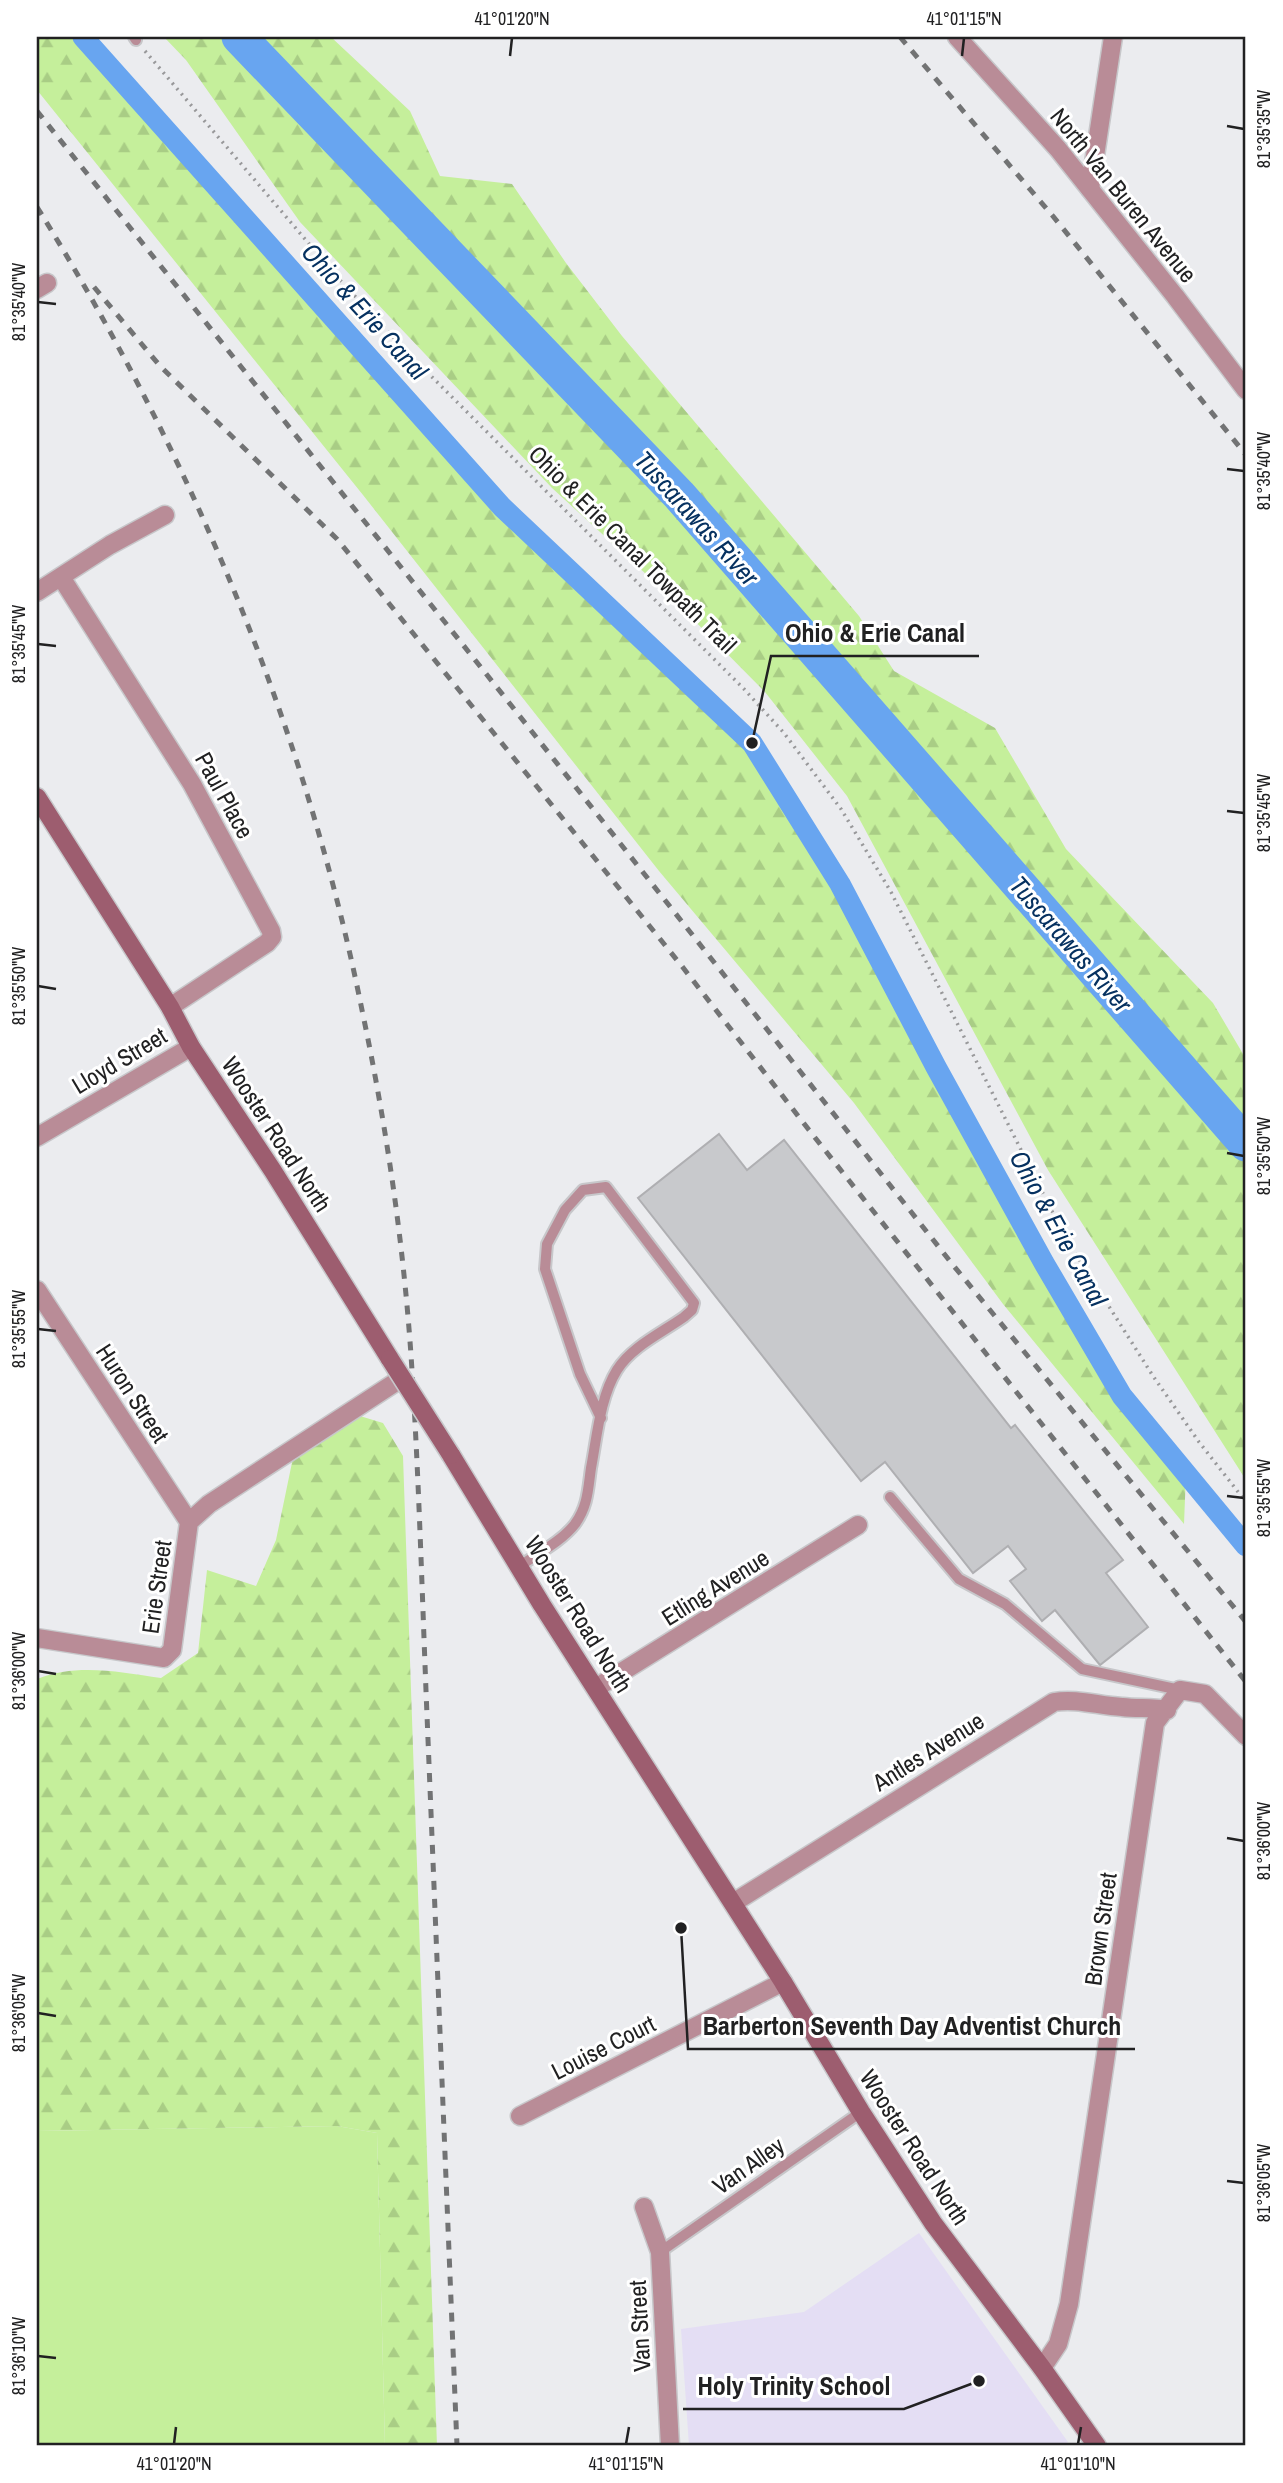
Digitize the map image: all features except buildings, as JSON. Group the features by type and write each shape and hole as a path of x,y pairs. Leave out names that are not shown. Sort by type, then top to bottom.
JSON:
{"main road":[{"name":"Wooster Road North","path":"37,797 170,1006 191,1047 273,1171 390,1359 396,1382 451,1455 783,1982 861,2112 933,2222 1097,2446"}],"street":[{"name":"North Van Buren Avenue","path":"957,37 1058,149 1246,390"},
{"path":"1090,189 1113,37"},
{"path":"37,592 119,540 165,515"},
{"name":"Paul Place","path":"61,577 192,784 271,931 272,937 267,943 170,1006"},
{"name":"Lloyd Street","path":"37,1137 191,1047"},
{"name":"Huron Street","path":"37,1290 189,1522"},
{"name":"Erie Street","path":"37,1638 164,1658 172,1650 189,1522 209,1504 396,1382"},
{"name":"Etling Avenue","path":"596,1688 858,1525"},
{"path":"1181,1690 1205,1694 1246,1736"},
{"name":"Brown Street","path":"1042,2368 1058,2344 1069,2304 1155,1723 1181,1690"},
{"name":"Antles Avenue","path":"733,1903 1054,1702 1070,1700 1123,1708 1148,1706 1167,1710"},
{"name":"Louise Court","path":"520,2116 783,1982"},
{"name":"Van Street","path":"644,2207 660,2252 670,2446"}],"lane":[{"path":"520,1566 573,1527 582,1513 588,1498 608,1388 617,1369 628,1356 684,1317 692,1310 694,1303 606,1187 583,1190 565,1210 547,1244 545,1269 580,1374 601,1418"},
{"path":"890,1497 959,1579 1005,1604 1082,1669 1181,1690"},
{"name":"Van Alley","path":"660,2252 861,2112"}],"path":[{"name":"Ohio & Erie Canal Towpath Trail","path":"135,38 338,279 404,349 744,689 813,768 859,837 891,892 1065,1237 1153,1376 1199,1442 1246,1502"}],"shaded area":[{"path":"919,2233 1068,2442 1062,2446 689,2446 681,2329 804,2312"}],"green space":[{"path":"37,37 82,37 502,507 752,743 1122,1396 1186,1473 1184,1524 1003,1304 854,1103 659,871 363,495 37,90"},
{"path":"164,37 331,37 410,111 440,176 512,184 566,263 622,336 859,616 894,671 995,728 1066,849 1213,1003 1246,1059 1246,1480 1048,1170 847,796 765,692 671,597 552,488 300,222 186,60"},
{"path":"350,1413 383,1423 403,1456 437,2446 385,2446 377,2133 337,2126 37,2131 37,1679 83,1670 114,1671 161,1678 198,1653 207,1570 256,1586 276,1540 295,1448"},
{"path":"337,2126 377,2133 385,2446 37,2446 37,2131"}],"waterway":[{"name":"Ohio & Erie Canal","path":"83,37 502,507 752,743 840,884 936,1067 1044,1263 1122,1396 1246,1546"},
{"name":"Tuscarawas River","path":"239,37 679,495 1246,1144"}],"railway":[{"path":"900,37 1052,215 1246,455"},
{"path":"37,111 953,1265 1246,1622"},
{"path":"37,207 93,300 144,396 192,494 236,594 309,799 338,904 371,1053 398,1225 411,1355 457,2446"},
{"path":"94,287 160,366 337,539 681,965 1246,1682"}],"place":[{"name":"Ohio & Erie Canal","path":"752,743"},
{"name":"Barberton Seventh Day Adventist Church","path":"681,1928"},
{"name":"Holy Trinity School","path":"979,2381"}]}
